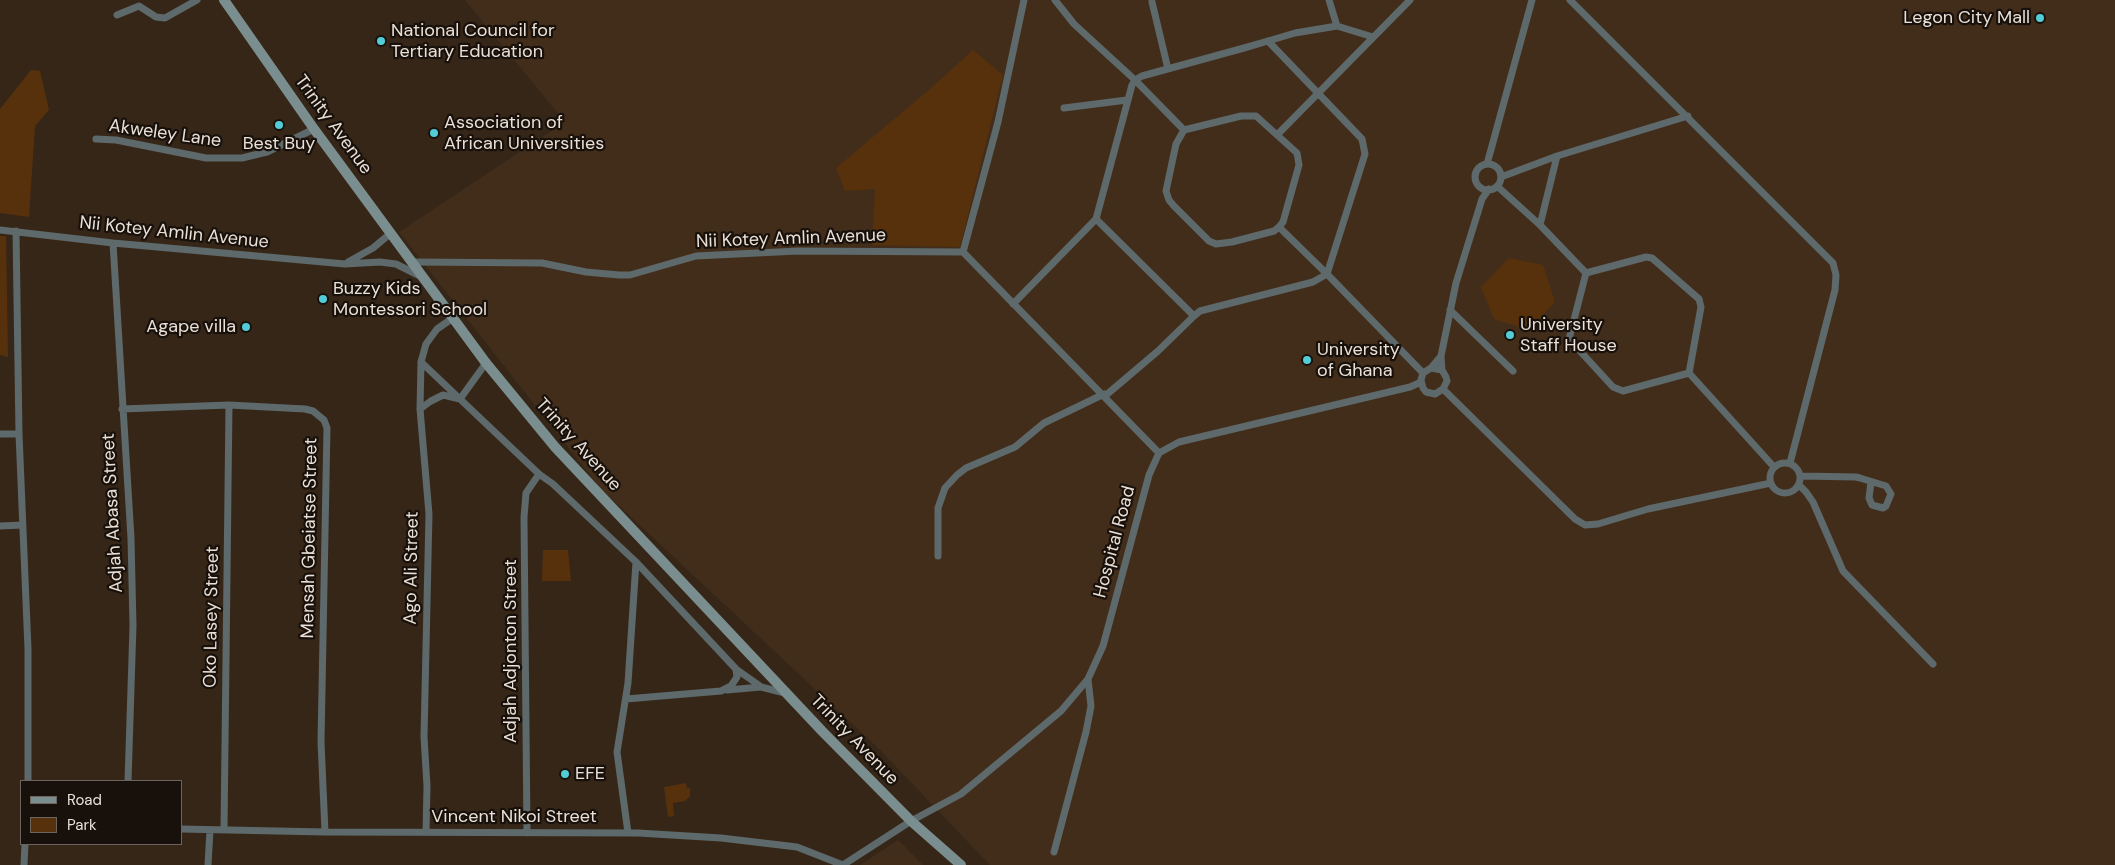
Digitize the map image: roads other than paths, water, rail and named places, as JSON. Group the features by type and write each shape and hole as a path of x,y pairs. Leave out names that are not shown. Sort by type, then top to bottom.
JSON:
{"street":[{"path":"116,15 139,6 156,17 165,18 197,0"},
{"name":"Trinity Avenue","path":"224,0 314,129 486,363 555,447 786,693 911,821 961,865"},
{"path":"1024,0 998,122 963,252 1159,453 1179,442 1410,386 1422,385"},
{"path":"1055,0 1074,24 1135,80 1184,130"},
{"path":"1329,0 1337,26"},
{"path":"1277,134 1410,0"},
{"path":"1490,165 1492,150 1532,0"},
{"path":"1570,0 1688,116 1832,263 1836,275 1835,290 1790,463"},
{"path":"1152,2 1168,69"},
{"path":"1013,304 1096,219 1127,100 1135,80 1142,76 1295,33 1337,26 1373,37"},
{"path":"938,556 938,508 945,488 966,468 1015,447 1044,423 1104,395 1158,351 1200,311 1313,282 1327,274 1365,154 1365,147 1362,140 1268,41"},
{"path":"1064,108 1127,100"},
{"path":"1241,116 1256,116 1277,134 1297,153 1299,165 1283,222 1279,227 1266,233 1223,244 1209,241 1174,206 1169,200 1166,191 1176,144 1184,130 1241,116"},
{"path":"1500,177 1557,156 1688,116"},
{"name":"Akweley Lane","path":"96,139 116,140 206,158 242,158 267,152 314,129"},
{"path":"1540,225 1557,156"},
{"path":"1482,199 1480,186 1475,178 1481,166 1490,165 1500,173 1497,186"},
{"path":"1480,186 1489,189"},
{"path":"1279,227 1423,373 1422,385 1426,392 1435,394 1444,389 1447,381 1442,370 1441,356 1456,283 1482,199 1489,189 1497,186"},
{"path":"1497,186 1540,225 1586,273"},
{"path":"1096,219 1194,316"},
{"name":"Nii Kotey Amlin Avenue","path":"0,230 113,243 345,264 380,262 396,264 425,278"},
{"path":"16,231 19,434 28,650 28,780"},
{"path":"345,264 373,248 391,233"},
{"name":"Adjah Abasa Street","path":"113,243 131,538 133,626 128,780"},
{"name":"Nii Kotey Amlin Avenue","path":"413,262 542,263 586,272 620,275 636,273 696,256 798,251 963,252"},
{"path":"1586,273 1646,257 1652,258 1699,299 1701,307 1689,373"},
{"path":"1586,273 1568,340 1613,387 1623,391 1689,373"},
{"path":"1450,310 1513,370"},
{"name":"Ago Ali Street","path":"426,832 428,786 424,737 429,514 420,409 421,362 426,344 437,329 453,318"},
{"path":"1423,373 1431,368 1441,356"},
{"path":"421,362 539,474 553,484 636,562 736,669 761,687"},
{"path":"460,399 486,363"},
{"path":"1431,368 1442,370"},
{"path":"1689,373 1774,467"},
{"path":"1444,389 1575,519 1585,525 1598,524 1648,509 1771,483"},
{"path":"420,409 431,400 443,395 460,399"},
{"name":"Mensah Gbeiatse Street","path":"122,409 229,405 305,409 313,411 324,420 327,428 321,742 325,832"},
{"name":"Oko Lasey Street","path":"224,829 229,405"},
{"path":"0,434 19,434"},
{"name":"Hospital Road","path":"843,865 911,821 961,794 1061,711 1088,679 1103,646 1149,475 1159,453"},
{"path":"1782,463 1790,463 1797,468 1800,476 1799,485 1793,491 1784,493 1776,490 1771,483 1770,475 1774,467 1782,463"},
{"name":"Adjah Adjonton Street","path":"527,832 524,517 526,493 539,474"},
{"path":"1800,476 1856,477 1871,482"},
{"path":"1799,485 1813,502 1843,571 1933,664"},
{"path":"0,526 22,525"},
{"path":"628,833 617,752 626,699 636,562"},
{"path":"722,691 731,686 736,678 736,669"},
{"path":"1054,852 1091,706 1088,679"},
{"path":"626,699 761,687 786,693"},
{"name":"Vincent Nikoi Street","path":"182,829 325,832 628,833 721,838 797,848 843,865"},
{"path":"208,865 210,830"},
{"path":"24,865 25,845"}],"place":[{"name":"Legon City Mall","path":"2040,18"},
{"name":"National Council for Tertiary Education","path":"381,41"},
{"name":"Best Buy","path":"279,125"},
{"name":"Association of African Universities","path":"434,133"},
{"name":"Buzzy Kids Montessori School","path":"323,299"},
{"name":"Agape villa","path":"246,327"},
{"name":"University Staff House","path":"1510,335"},
{"name":"University of Ghana","path":"1307,360"},
{"name":"EFE","path":"565,774"}]}
